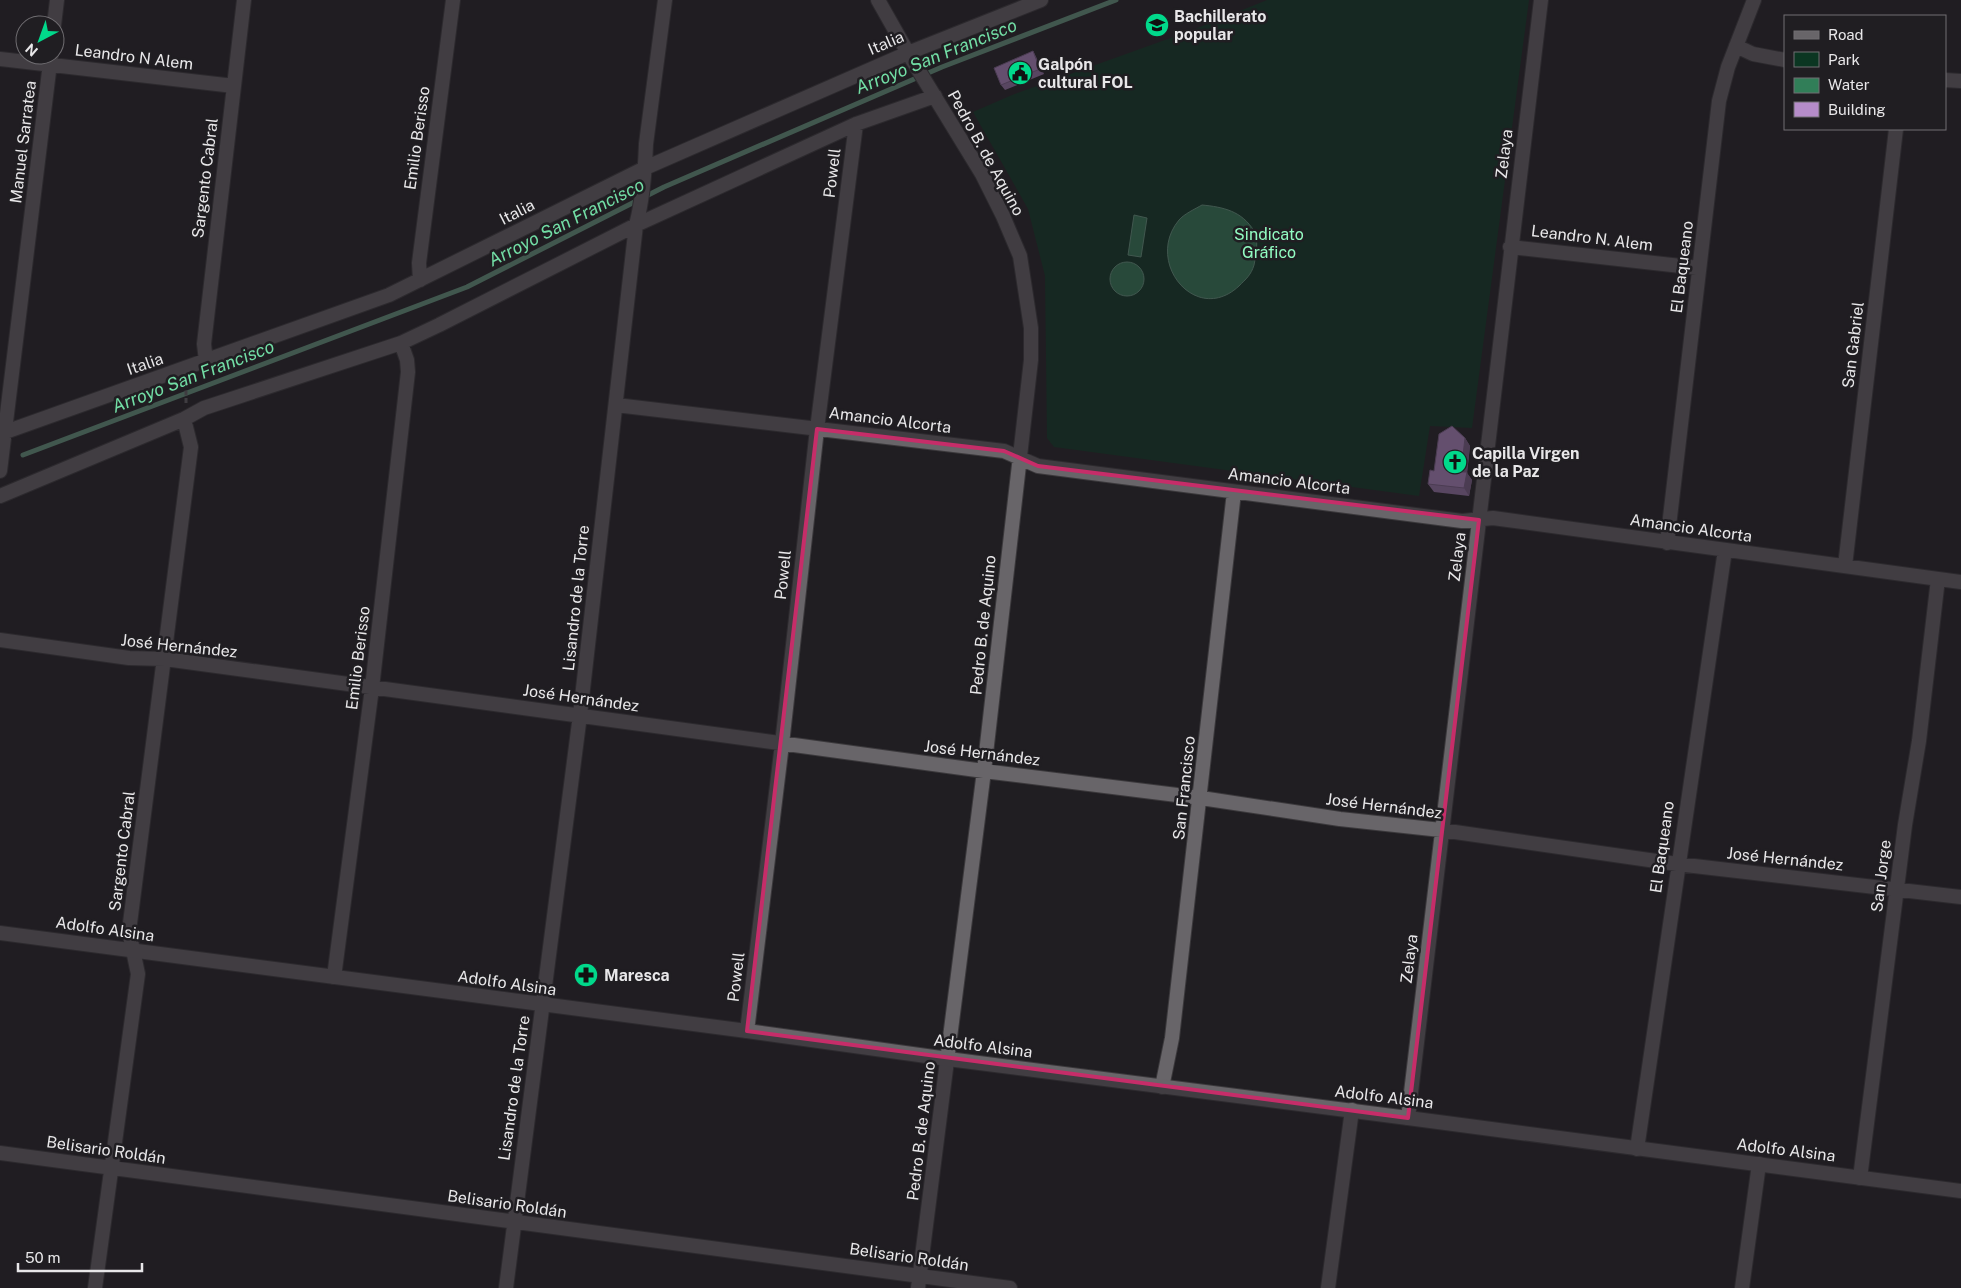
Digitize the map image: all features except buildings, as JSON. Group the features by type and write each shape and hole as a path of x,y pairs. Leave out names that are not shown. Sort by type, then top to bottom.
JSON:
{"street":[{"path":"55,15 57,0"},
{"name":"Sargento Cabral","path":"206,361 204,344 244,0"},
{"name":"Emilio Berisso","path":"420,280 419,263 453,0"},
{"name":"Lisandro de la Torre","path":"506,1288 580,715 636,225 640,211 646,144 665,0"},
{"name":"Pedro B. de Aquino","path":"878,0 910,57 982,174 1003,216 1020,256 1027,293 1031,336 1031,360 984,771 919,1282"},
{"name":"Italia","path":"3,436 389,295 644,175 1041,0"},
{"name":"Zelaya","path":"1408,1118 1510,246 1541,0"},
{"name":"El Baqueano","path":"1667,542 1719,101 1723,81 1754,0"},
{"path":"1736,46 1753,54 1784,60"},
{"name":"Leandro N Alem","path":"0,59 15,59"},
{"name":"Leandro N Alem","path":"65,62 234,86"},
{"name":"Manuel Sarratea","path":"0,471 49,65"},
{"path":"1946,80 1961,82"},
{"path":"0,496 185,412 204,408 401,343 439,326 636,225 931,90"},
{"name":"Powell","path":"747,1031 782,744 817,429 856,124"},
{"name":"San Gabriel","path":"1845,566 1896,130"},
{"name":"Leandro N. Alem","path":"1510,246 1699,268"},
{"name":"Emilio Berisso","path":"334,977 372,688 408,372 407,360 401,343"},
{"name":"Amancio Alcorta","path":"616,405 1004,451 1038,466 1234,492 1462,521 1493,518 1961,582"},
{"name":"Sargento Cabral","path":"95,1288 138,974 129,931 191,447 185,412"},
{"name":"San Francisco","path":"1162,1087 1172,1038 1201,798 1234,492"},
{"name":"El Baqueano","path":"1637,1149 1677,864 1725,550"},
{"name":"San Jorge","path":"1860,1178 1905,825 1919,741 1938,579"},
{"name":"José Hernández","path":"0,640 129,658 165,659 782,744 1201,798 1340,819 1441,830 1677,864 1897,888 1961,897"},
{"name":"Adolfo Alsina","path":"0,932 948,1059 1352,1110 1961,1191"},
{"path":"1328,1288 1352,1110"},
{"name":"Belisario Roldán","path":"0,1153 514,1222 919,1282 1010,1288"},
{"path":"1742,1288 1759,1164"}],"path":[{"path":"185,412 186,377"}],"highlighted area":[{"path":"817,429 1004,451 1038,466 1479,520 1408,1118 747,1031"}],"green space":[{"name":"Sindicato Gráfico","path":"1267,0 1529,0 1472,428 1430,426 1419,496 1054,447 1047,438 1045,276 1028,209 973,112 1012,95 1190,31"}],"water":[{"path":"1202,205 1231,211 1244,219 1256,235 1256,252 1251,272 1239,286 1223,296 1207,298 1192,294 1180,284 1171,270 1168,254 1170,237 1179,220"},
{"path":"1134,215 1147,218 1141,257 1128,255"},
{"path":"1127,262 1139,267 1144,279 1139,291 1127,296 1115,291 1110,279 1115,267"}],"waterway":[{"name":"Arroyo San Francisco","path":"23,455 467,287 664,187 942,67 1116,0"}],"place":[{"name":"Bachillerato popular","path":"1157,25"},
{"name":"Galpón cultural FOL","path":"1020,73"},
{"name":"Capilla Virgen de la Paz","path":"1455,462"},
{"name":"Maresca","path":"586,975"}]}
